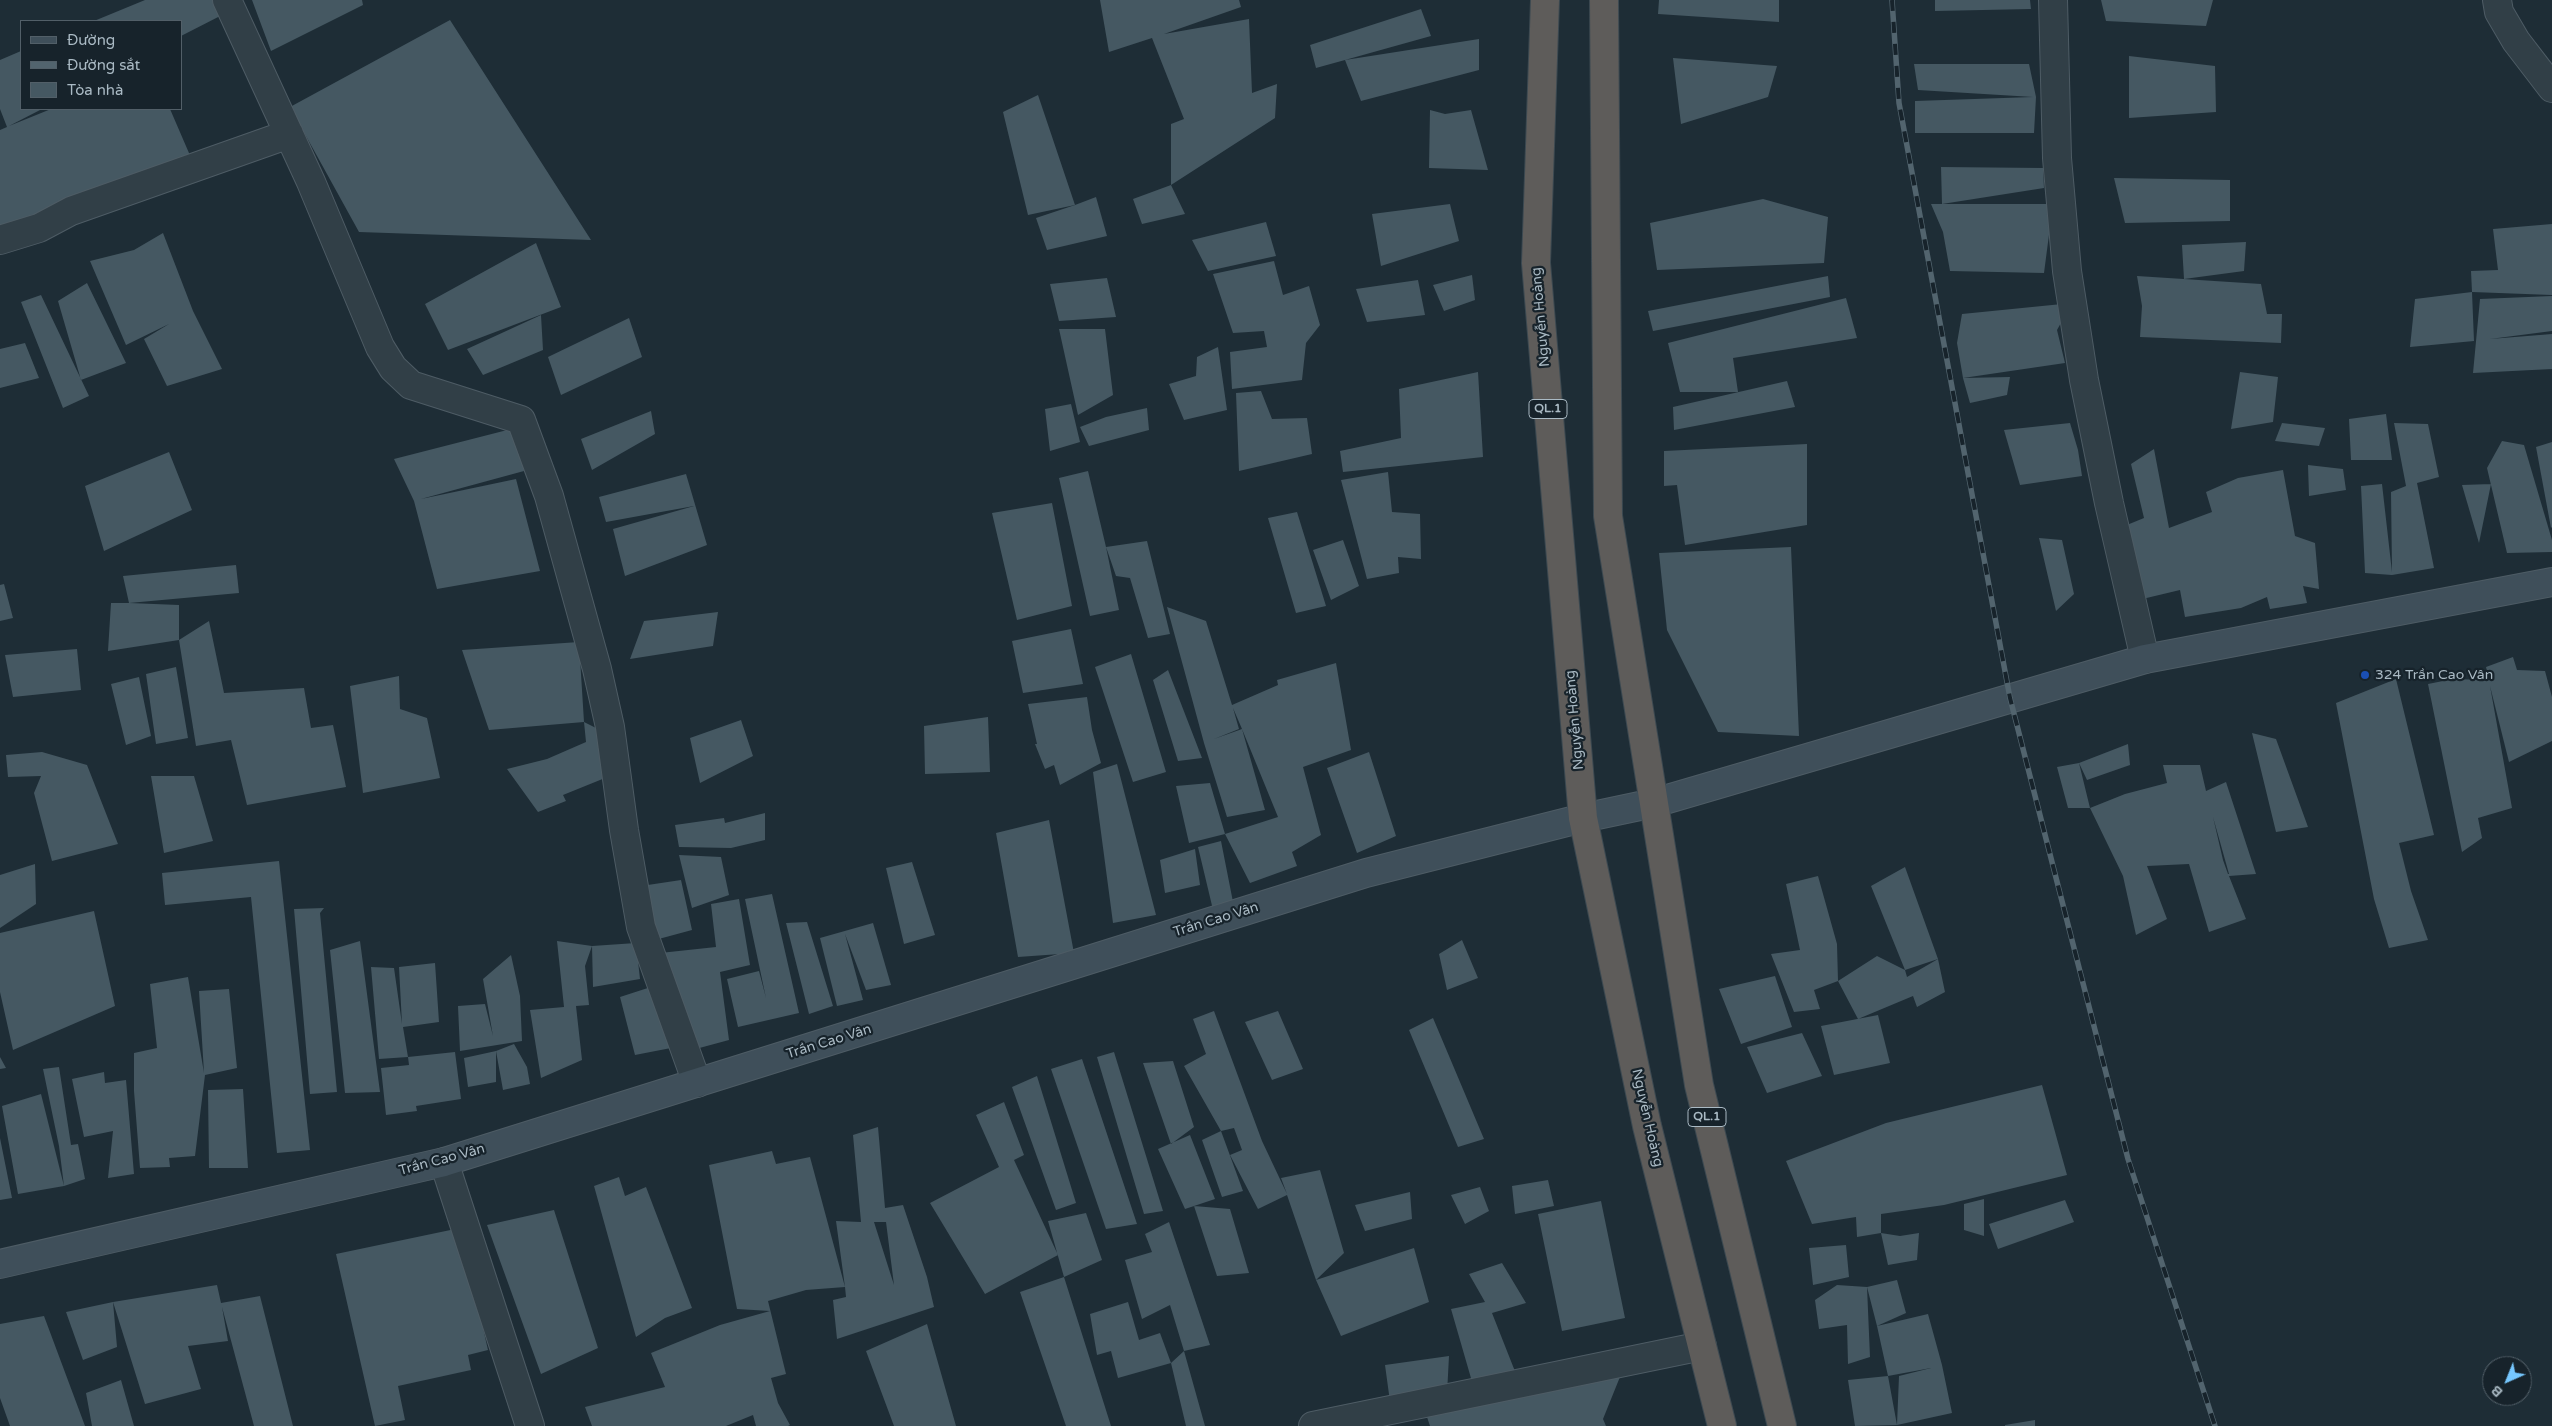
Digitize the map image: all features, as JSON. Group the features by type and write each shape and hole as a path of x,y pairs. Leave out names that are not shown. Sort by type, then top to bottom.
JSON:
{"highway":[{"name":"Nguyễn Hoàng","path":"1545,0 1536,263 1583,818 1647,1126 1722,1426"},
{"name":"QL.1","path":"1604,0 1608,516 1699,1085 1782,1426"}],"main road":[{"name":"Trần Cao Vân","path":"0,1264 444,1162 1366,873 1583,818 1654,803 2146,658 2552,582"}],"street":[{"path":"227,0 289,134 380,347 393,368 411,385 521,420 549,496 597,669 610,727 624,830 641,927 697,1083"},
{"path":"2053,0 2057,158 2067,271 2086,389 2109,503 2146,658"},
{"path":"2497,0 2499,12 2516,41 2552,88"},
{"path":"0,240 39,228 71,211 289,134"},
{"path":"444,1162 530,1426"},
{"path":"1313,1426 1702,1346"}],"building":[{"path":"145,0 221,0 226,13 182,35 182,20 96,20"},
{"path":"252,0 362,0 363,5 271,51"},
{"path":"1100,0 1239,0 1241,7 1164,34 1249,19 1252,93 1277,84 1275,118 1171,185 1171,124 1184,119 1152,38 1109,52"},
{"path":"1659,0 1779,0 1779,22 1658,14"},
{"path":"1935,0 2030,0 2031,9 1935,11"},
{"path":"2101,0 2213,0 2206,26 2106,21"},
{"path":"1421,9 1431,36 1316,68 1310,45"},
{"path":"450,20 591,240 359,232 290,107"},
{"path":"1479,39 1479,70 1361,101 1345,60"},
{"path":"20,51 20,110 40,110 9,126 49,110 170,110 192,160 0,234 0,130 7,127 0,109 0,60"},
{"path":"2129,56 2215,66 2216,112 2129,118"},
{"path":"1673,58 1777,66 1768,97 1681,124"},
{"path":"1914,64 2029,64 2036,97 2034,133 1915,133 1915,101 2033,97 1918,90"},
{"path":"1038,95 1075,205 1028,215 1003,112"},
{"path":"1430,110 1445,114 1471,110 1488,170 1429,168"},
{"path":"1941,167 2043,168 2044,188 1942,204"},
{"path":"2114,178 2230,180 2230,221 2125,223"},
{"path":"1171,185 1185,214 1142,224 1133,199"},
{"path":"1096,197 1107,236 1047,250 1036,218"},
{"path":"1763,199 1828,217 1824,263 1657,270 1650,223"},
{"path":"1450,204 1459,241 1381,266 1372,214"},
{"path":"1931,204 2053,204 2044,273 1950,271 1943,232"},
{"path":"1266,222 1276,256 1208,271 1192,240"},
{"path":"2552,224 2552,295 2472,292 2471,271 2498,270 2493,229"},
{"path":"163,233 193,311 222,369 167,386 144,339 169,324 126,345 90,261 134,250"},
{"path":"2246,242 2244,271 2184,279 2182,245"},
{"path":"536,243 561,307 448,350 425,304"},
{"path":"1274,261 1283,295 1309,286 1320,325 1306,343 1302,380 1232,389 1230,352 1267,347 1264,331 1233,333 1213,274"},
{"path":"1472,275 1475,300 1444,311 1433,285"},
{"path":"1828,276 1830,297 1653,331 1648,311"},
{"path":"2137,276 2261,284 2267,314 2282,314 2281,343 2140,337 2142,306"},
{"path":"1107,278 1116,317 1059,321 1050,284"},
{"path":"1418,280 1425,315 1367,322 1356,289"},
{"path":"87,283 126,363 81,380 58,301"},
{"path":"2472,292 2474,341 2410,347 2415,299"},
{"path":"41,295 89,396 63,408 21,302"},
{"path":"2552,296 2552,331 2490,339 2552,334 2552,369 2473,373 2480,299"},
{"path":"1846,298 1857,338 1733,358 1738,392 1680,392 1668,343"},
{"path":"2072,303 2057,330 2065,363 1963,378 1957,343 1962,314"},
{"path":"541,315 543,350 483,375 467,349"},
{"path":"629,318 642,357 561,395 548,357"},
{"path":"1059,329 1105,329 1113,395 1078,415"},
{"path":"25,343 39,378 0,388 0,349"},
{"path":"1218,347 1227,410 1184,420 1169,384 1196,376 1197,357"},
{"path":"1478,372 1483,457 1343,472 1340,451 1401,438 1399,389"},
{"path":"2240,372 2278,377 2273,422 2231,429"},
{"path":"2010,377 2007,395 1970,403 1963,378"},
{"path":"1787,381 1795,407 1674,430 1673,407"},
{"path":"1261,391 1272,419 1307,418 1312,454 1239,471 1236,393"},
{"path":"1071,404 1080,442 1050,451 1045,409"},
{"path":"1147,408 1149,430 1089,446 1080,427 1106,417"},
{"path":"651,411 655,434 592,470 581,439"},
{"path":"2386,414 2392,460 2351,460 2349,419"},
{"path":"2070,423 2078,450 2082,476 2020,485 2004,430"},
{"path":"2282,423 2325,428 2319,446 2275,441"},
{"path":"2394,423 2428,424 2439,477 2417,483 2434,568 2392,575 2365,573 2361,486 2382,484 2392,572 2391,492 2406,486"},
{"path":"519,427 524,471 421,499 516,479 540,571 437,589 414,501 394,459"},
{"path":"2502,441 2524,445 2552,540 2552,552 2507,553 2487,468"},
{"path":"2552,442 2552,527 2551,528 2536,447"},
{"path":"1807,444 1807,525 1685,545 1677,485 1664,486 1664,451"},
{"path":"2154,449 2169,528 2212,512 2206,492 2238,478 2283,470 2295,536 2315,543 2319,589 2303,586 2307,603 2270,609 2267,597 2241,608 2185,617 2180,590 2134,601 2117,529 2144,518 2131,464"},
{"path":"169,452 192,510 104,551 85,486"},
{"path":"2308,465 2343,469 2346,490 2309,496"},
{"path":"1088,471 1119,610 1090,616 1059,478"},
{"path":"1388,472 1392,512 1420,514 1421,559 1398,557 1399,573 1367,579 1341,480"},
{"path":"686,474 707,545 625,576 613,529 694,506 606,522 599,497"},
{"path":"2491,484 2479,543 2462,485"},
{"path":"1052,503 1072,606 1017,620 992,513"},
{"path":"1297,512 1326,606 1296,613 1268,518"},
{"path":"2039,538 2062,540 2074,594 2056,611"},
{"path":"1343,540 1359,586 1331,600 1313,550"},
{"path":"1147,541 1170,634 1148,638 1130,578 1116,576 1106,547"},
{"path":"1791,547 1799,736 1718,732 1667,630 1659,553"},
{"path":"236,565 239,593 129,603 123,576"},
{"path":"4,584 13,618 0,621 0,585"},
{"path":"111,603 179,605 179,640 108,651"},
{"path":"1167,607 1206,621 1232,705 1278,685 1277,680 1336,663 1351,750 1303,767 1321,835 1292,852 1297,866 1250,883 1225,834 1278,817 1242,729 1265,810 1227,817 1204,743","holes":["1233,708 1242,729 1214,739 1239,729"]},
{"path":"718,612 713,646 630,659 644,621"},
{"path":"209,621 224,693 304,688 311,728 333,725 346,787 247,805 231,740 196,746 179,640"},
{"path":"1071,629 1083,684 1023,693 1012,641"},
{"path":"579,642 584,722 489,730 462,650"},
{"path":"77,649 81,690 13,697 5,655"},
{"path":"1131,654 1166,772 1133,782 1095,667"},
{"path":"2513,657 2517,670 2545,671 2552,697 2552,741 2509,762 2490,686 2512,808 2478,818 2482,838 2462,852 2428,684 2453,679 2489,680 2486,667"},
{"path":"176,667 188,738 156,744 146,674"},
{"path":"1168,670 1202,758 1178,761 1153,680"},
{"path":"399,676 400,709 427,718 440,778 363,793 350,686"},
{"path":"139,677 151,736 126,745 111,684"},
{"path":"2396,679 2434,835 2399,843 2411,891 2428,940 2389,948 2374,899 2336,703"},
{"path":"1087,697 1092,730 1101,763 1060,785 1054,765 1045,769 1035,744 1037,744 1028,704"},
{"path":"988,717 990,772 925,774 924,726"},
{"path":"741,720 753,756 700,783 690,738"},
{"path":"584,722 600,730 605,778 563,795 566,801 538,812 507,769 547,759 586,742"},
{"path":"2252,733 2276,739 2308,827 2276,832"},
{"path":"2128,744 2130,765 2087,780 2079,763"},
{"path":"42,752 87,765 118,844 52,861 34,793 41,776 8,777 6,755"},
{"path":"1369,752 1396,836 1357,853 1327,768"},
{"path":"2079,763 2090,808 2068,808 2057,767"},
{"path":"1117,764 1156,915 1113,923 1093,772"},
{"path":"2163,765 2200,765 2206,791 2226,782 2256,874 2229,876 2246,919 2209,932 2189,864 2147,866 2167,919 2136,935 2123,876 2090,808 2125,794 2167,783","holes":["2213,817 2229,874 2223,860"]},
{"path":"151,776 194,776 213,841 164,853"},
{"path":"1210,783 1225,834 1189,843 1176,786"},
{"path":"765,813 765,840 731,848 679,847 675,825 724,818 725,823"},
{"path":"1049,820 1074,953 1018,957 996,833"},
{"path":"1221,841 1234,907 1214,914 1198,847"},
{"path":"1195,849 1200,885 1165,893 1160,860"},
{"path":"679,855 721,857 729,895 692,908"},
{"path":"279,861 310,1150 277,1153 251,897 165,905 162,873"},
{"path":"912,862 935,935 904,944 886,868"},
{"path":"35,864 36,904 0,928 0,875"},
{"path":"1905,867 1938,959 1905,970 1871,886"},
{"path":"1818,876 1837,944 1838,981 1814,990 1820,1009 1794,1012 1771,954 1800,950 1786,884"},
{"path":"681,880 692,930 655,940 641,886"},
{"path":"772,894 799,1013 738,1027 727,979 759,971 766,998 745,899"},
{"path":"739,899 750,965 720,972 729,1040 692,1050 660,953 716,947 711,904"},
{"path":"324,908 320,913 337,1092 310,1094 294,909"},
{"path":"94,911 115,1006 13,1050 0,992 0,933"},
{"path":"807,922 833,1006 809,1014 786,923"},
{"path":"873,923 891,985 866,990 845,934 863,1000 837,1006 820,938"},
{"path":"1462,940 1478,978 1447,990 1439,954"},
{"path":"360,941 380,1092 345,1093 330,950"},
{"path":"557,941 592,946 585,966 589,1005 576,1006 582,1060 541,1078 530,1010 564,1007"},
{"path":"636,943 640,979 593,987 592,946"},
{"path":"511,955 520,996 522,1041 460,1051 458,1006 485,1004 493,1036 483,979"},
{"path":"1877,956 1905,970 1907,977 1938,959 1945,992 1917,1007 1913,996 1858,1019 1838,981"},
{"path":"435,963 439,1022 403,1027 408,1057 379,1059 371,967 394,968 402,1024 399,967"},
{"path":"1775,976 1792,1027 1741,1044 1719,989"},
{"path":"188,977 204,1073 199,991 229,989 237,1068 205,1075 195,1156 169,1158 170,1167 140,1168 134,1091 134,1053 157,1048 150,984"},
{"path":"654,986 671,1048 635,1055 620,997"},
{"path":"1214,1011 1262,1141 1287,1194 1281,1178 1320,1170 1344,1253 1316,1280 1287,1195 1258,1209 1230,1155 1242,1150 1234,1128 1221,1131 1184,1066 1206,1054 1193,1019"},
{"path":"1278,1011 1303,1069 1272,1080 1245,1022"},
{"path":"1878,1015 1890,1063 1834,1075 1821,1026"},
{"path":"1433,1018 1484,1139 1458,1147 1409,1030"},
{"path":"1802,1033 1822,1076 1767,1093 1747,1047"},
{"path":"514,1044 527,1067 530,1084 503,1090 496,1051"},
{"path":"496,1051 496,1082 468,1087 464,1058"},
{"path":"455,1052 461,1099 416,1106 417,1111 386,1115 381,1068 409,1065 408,1057"},
{"path":"1114,1052 1163,1211 1144,1214 1097,1057"},
{"path":"0,1057 6,1068 0,1069"},
{"path":"1082,1059 1137,1224 1106,1229 1051,1069"},
{"path":"1173,1061 1194,1127 1171,1144 1143,1063"},
{"path":"59,1067 71,1145 78,1144 85,1179 64,1186 59,1146 43,1069"},
{"path":"104,1072 105,1083 126,1080 134,1174 108,1178 113,1131 84,1137 72,1079"},
{"path":"1037,1076 1076,1203 1056,1210 1012,1087"},
{"path":"2042,1085 2067,1175 1944,1205 1881,1214 1881,1233 1857,1237 1856,1217 1812,1224 1786,1161 1886,1123"},
{"path":"243,1089 248,1168 209,1168 208,1090"},
{"path":"41,1094 64,1186 18,1194 2,1106"},
{"path":"1004,1102 1024,1155 1014,1160 1058,1255 985,1294 930,1203 999,1167 976,1115"},
{"path":"878,1127 885,1208 903,1205 927,1277 934,1307 837,1339 833,1300 846,1297 836,1221 861,1222 853,1135","holes":["874,1222 886,1222 894,1285"]},
{"path":"1221,1131 1243,1191 1222,1197 1202,1140"},
{"path":"1190,1135 1215,1199 1185,1209 1158,1149"},
{"path":"0,1138 12,1198 0,1200"},
{"path":"772,1151 776,1164 810,1157 845,1287 806,1290 768,1301 786,1374 771,1378 778,1403 790,1425 756,1426 753,1415 726,1426 592,1426 585,1407 665,1387 651,1353 720,1325 770,1311 737,1309 709,1165"},
{"path":"619,1177 625,1196 646,1187 692,1308 665,1318 636,1337 594,1186"},
{"path":"1548,1180 1554,1206 1515,1214 1512,1186"},
{"path":"1480,1187 1489,1211 1465,1224 1451,1195"},
{"path":"1410,1192 1412,1219 1365,1231 1355,1205"},
{"path":"1984,1199 1984,1236 1964,1230 1964,1204"},
{"path":"2065,1200 2074,1222 1998,1249 1989,1224"},
{"path":"1601,1201 1625,1318 1562,1331 1538,1214"},
{"path":"1194,1206 1230,1209 1249,1273 1217,1276"},
{"path":"554,1210 598,1348 541,1374 487,1225"},
{"path":"1086,1213 1102,1260 1064,1277 1048,1221"},
{"path":"1169,1222 1210,1345 1184,1351 1170,1305 1142,1319 1125,1260 1152,1252 1145,1234"},
{"path":"460,1228 488,1350 468,1355 471,1370 398,1386 405,1420 375,1426 336,1254"},
{"path":"1881,1233 1900,1236 1919,1233 1917,1260 1888,1265"},
{"path":"1846,1245 1849,1277 1813,1285 1809,1248"},
{"path":"1414,1248 1429,1302 1341,1336 1316,1280"},
{"path":"1502,1263 1526,1303 1492,1313 1520,1384 1475,1392 1451,1309 1485,1302 1469,1274"},
{"path":"1064,1277 1111,1426 1066,1426 1020,1292"},
{"path":"1897,1280 1906,1313 1877,1326 1867,1287"},
{"path":"217,1285 221,1303 260,1296 293,1426 254,1426 222,1307 228,1341 188,1346 201,1389 145,1404 113,1302"},
{"path":"1837,1285 1867,1287 1870,1357 1848,1364 1847,1325 1819,1329 1815,1300"},
{"path":"113,1302 117,1347 83,1360 66,1312"},
{"path":"1128,1302 1139,1340 1160,1333 1171,1363 1118,1378 1111,1351 1097,1355 1090,1314"},
{"path":"1928,1314 1942,1365 1952,1413 1897,1425 1899,1376 1931,1368 1888,1376 1877,1326"},
{"path":"44,1316 85,1426 10,1426 0,1398 0,1324"},
{"path":"927,1324 956,1426 894,1426 866,1351"},
{"path":"1184,1351 1205,1426 1186,1426 1171,1363"},
{"path":"1449,1356 1447,1394 1391,1409 1385,1365"},
{"path":"1624,1367 1603,1419 1606,1426 1430,1426 1427,1417"},
{"path":"1888,1376 1897,1425 1855,1426 1848,1380"},
{"path":"121,1380 134,1426 92,1426 86,1393"},
{"path":"2035,1420 2035,1426 2005,1426 2005,1425"}],"railway":[{"path":"1892,0 1899,103 2010,698 2128,1159 2215,1426"}],"place":[{"name":"324 Trần Cao Vân","path":"2365,675"}]}
